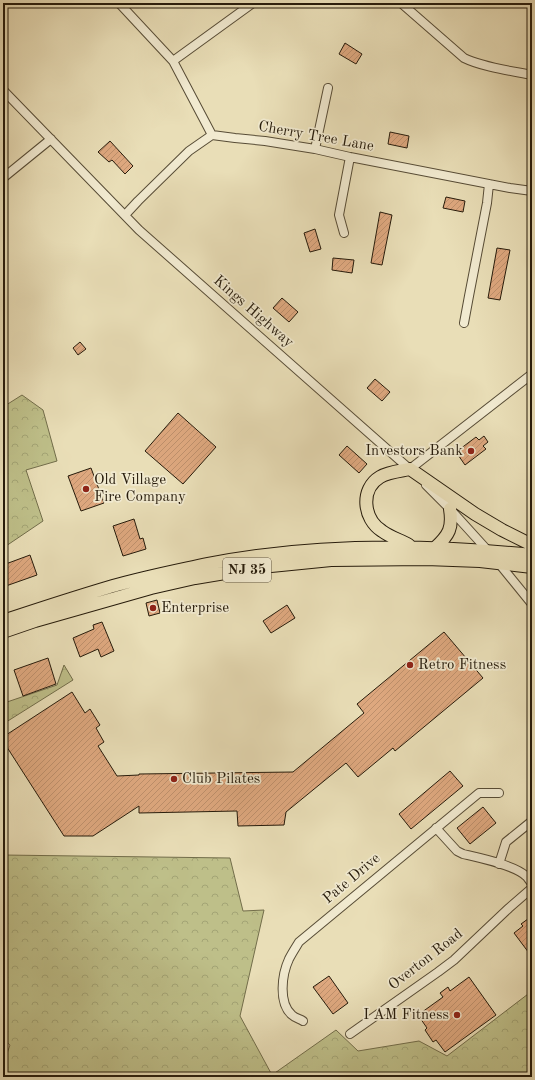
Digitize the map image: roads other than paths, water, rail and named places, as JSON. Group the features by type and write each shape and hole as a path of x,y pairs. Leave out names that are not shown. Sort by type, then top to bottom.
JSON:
{"highway":[{"path":"415,547 381,531 374,525 368,515 366,499 368,492 372,484 384,475 410,469 475,514 532,545"},
{"path":"435,548 450,530 450,509"},
{"name":"NJ 35","path":"3,621 143,578 207,564 276,554 309,551 415,547 532,555"},
{"name":"NJ 35","path":"3,632 35,621 151,588 195,578 261,567 332,560 418,559 480,561 532,567"}],"street":[{"path":"119,3 174,60 212,135 189,151 138,201 125,216"},
{"path":"174,60 253,3"},
{"path":"401,3 464,58 480,64 532,75"},
{"path":"315,149 328,88"},
{"name":"Kings Highway","path":"3,90 125,216 158,247 410,469 450,509 499,563 532,604"},
{"name":"Cherry Tree Lane","path":"212,135 315,149 350,157 532,191"},
{"path":"3,178 50,139"},
{"path":"344,233 339,215 350,157"},
{"path":"464,324 490,184"},
{"path":"410,469 532,374"},
{"name":"Pate Drive","path":"303,1021 292,1015 284,1005 282,993 284,977 289,959 299,942 479,793 499,793"},
{"path":"499,864 506,842 532,821"},
{"path":"436,828 457,851 517,870 526,876 532,884"},
{"name":"Overton Road","path":"350,1034 454,960 508,908 532,888"}],"place":[{"name":"Investors Bank","path":"471,451"},
{"name":"Old Village Fire Company","path":"86,489"},
{"name":"Enterprise","path":"153,608"},
{"name":"Retro Fitness","path":"410,665"},
{"name":"Club Pilates","path":"174,779"},
{"name":"I AM Fitness","path":"457,1015"}]}
